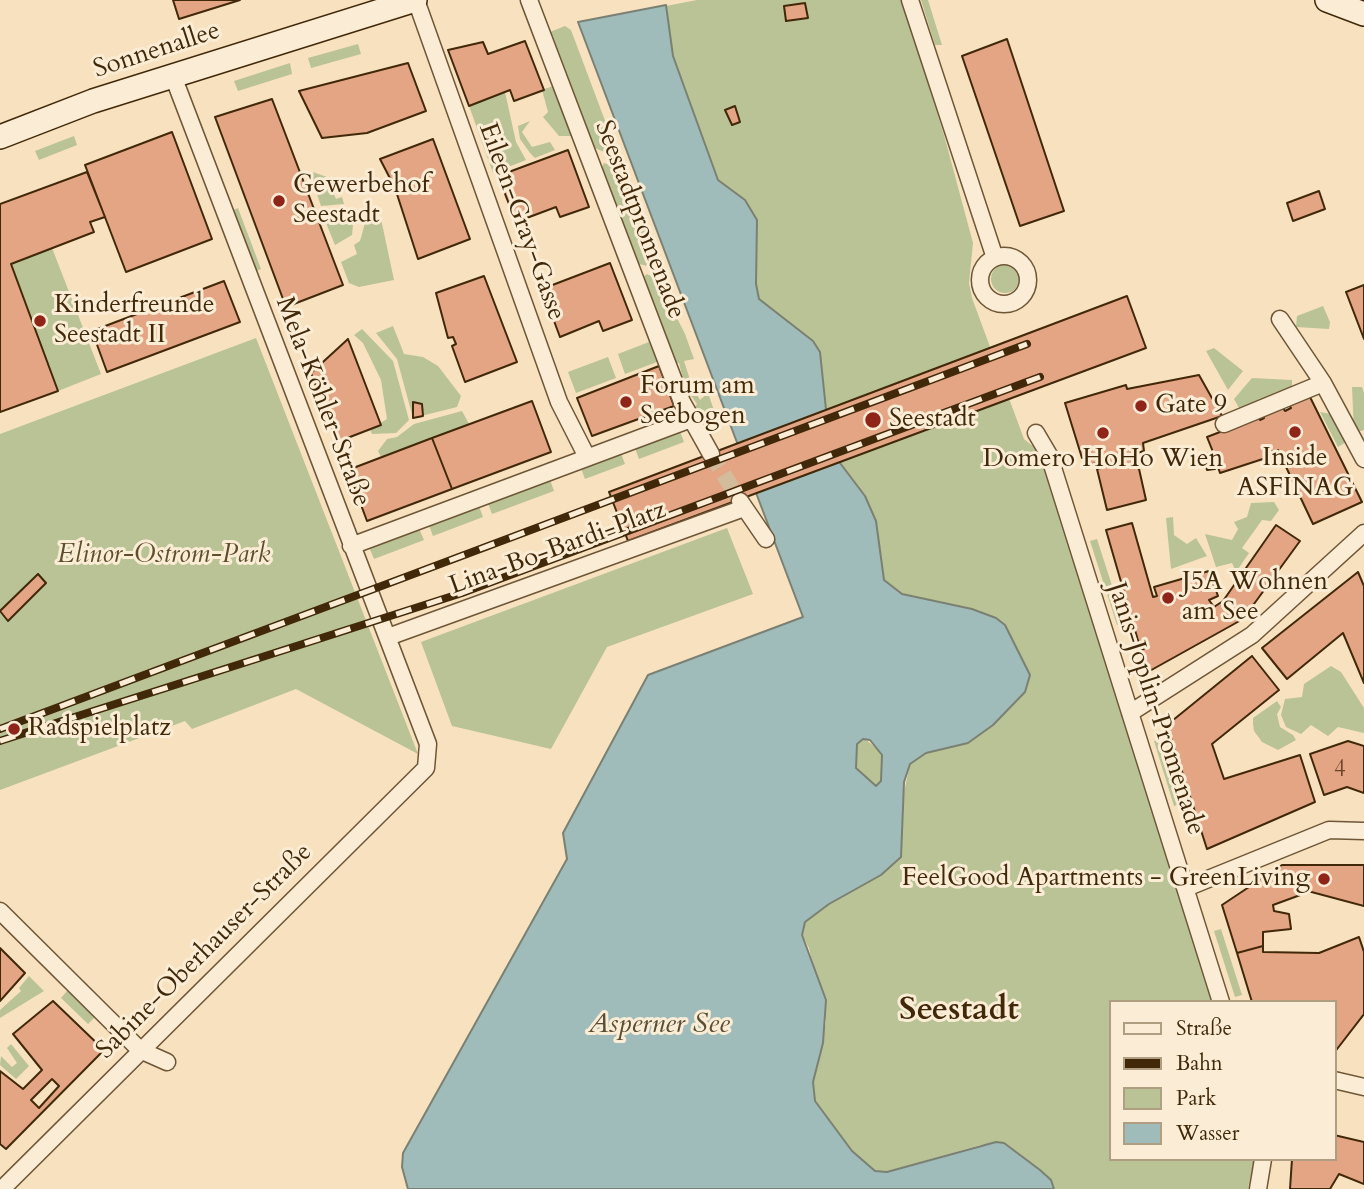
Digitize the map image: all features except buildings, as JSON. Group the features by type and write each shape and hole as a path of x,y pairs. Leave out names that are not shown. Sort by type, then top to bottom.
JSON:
{"street":[{"name":"Sonnenallee","path":"0,137 54,115 415,0"},
{"name":"Eileen-Gray-Gasse","path":"415,0 559,402 587,457"},
{"name":"Seestadtpromenade","path":"528,0 666,363 710,454"},
{"path":"910,0 995,258"},
{"path":"1327,0 1364,14"},
{"name":"Mela-Köhler-Straße","path":"173,76 428,744"},
{"path":"1280,319 1323,383 1364,459"},
{"path":"1224,424 1323,383"},
{"path":"351,546 691,419"},
{"name":"Janis-Joplin-Promenade","path":"1036,432 1049,455 1220,1000"},
{"name":"Lina-Bo-Bardi-Platz","path":"388,637 742,504 766,539"},
{"path":"1130,713 1251,635 1359,538"},
{"name":"Sabine-Oberhauser-Straße","path":"2,1189 426,768 428,744"},
{"path":"1186,888 1329,830 1364,831"},
{"path":"0,911 140,1050 167,1062"},
{"path":"1336,1080 1364,1087"},
{"path":"1258,1189 1263,1161"}],"green space":[{"path":"697,0 902,0 944,135 973,243 969,283 972,298 1024,439 1040,452 1212,1000 1108,1000 1108,1161 1254,1161 1248,1189 1054,1189 1051,1180 1004,1143 980,1145 887,1172 875,1171 852,1151 815,1101 813,1081 826,1022 809,948 802,935 805,922 821,909 904,792 910,764 918,757 981,611 902,594 876,576 876,519 865,496 837,459 764,318 720,184 673,56 666,6"},
{"path":"921,0 928,0 942,45 935,45"},
{"path":"565,26 571,30 616,150 613,156 593,147 559,57 550,32"},
{"path":"358,44 361,54 311,68 308,58"},
{"path":"290,63 292,74 238,91 234,81"},
{"path":"553,86 572,136 559,136 543,117 548,112 542,90"},
{"path":"505,92 516,142 526,160 493,173 469,106"},
{"path":"530,121 522,132 532,147 550,142 555,150 535,158 530,153 520,139 518,126"},
{"path":"74,136 77,145 39,160 35,151"},
{"path":"604,163 621,169 626,176 659,261 656,268 639,264 602,167"},
{"path":"313,172 338,181 340,185 332,190 336,199 342,197 344,204 321,206 311,176"},
{"path":"238,208 261,269 256,271 233,210"},
{"path":"338,216 346,216 345,220 353,225 352,235 335,245 326,223"},
{"path":"381,219 394,280 359,287 349,283 341,262 357,254 354,245 360,241 365,223"},
{"path":"52,248 101,374 58,391 11,264"},
{"path":"1005,265 1015,269 1019,279 1015,289 1005,293 995,289 991,279 995,269"},
{"path":"647,274 658,280 685,334 694,359 684,361 692,386 700,400 708,393 717,419 710,431 693,409 697,404 685,387 679,363 673,363 642,278"},
{"path":"1323,306 1330,322 1329,329 1296,327 1297,316"},
{"path":"393,326 404,354 423,357 438,366 461,396 457,407 413,418 397,359 376,333"},
{"path":"362,329 393,361 409,420 396,433 372,434 370,429 387,419 381,380 363,343 354,335"},
{"name":"Elinor-Ostrom-Park","path":"256,338 418,754 296,689 192,729 185,721 0,790 0,434"},
{"path":"649,342 657,362 625,374 618,354"},
{"path":"1214,348 1243,371 1228,390 1206,351"},
{"path":"608,357 616,378 576,393 568,372"},
{"path":"1252,378 1292,380 1292,389 1239,408 1234,399"},
{"path":"1352,387 1362,387 1364,393 1364,430 1354,433"},
{"path":"462,411 469,424 381,457 378,451 387,439 397,437 414,424"},
{"path":"1320,412 1331,414 1346,442 1338,447"},
{"path":"678,426 684,442 639,459 633,443"},
{"path":"619,448 625,464 585,479 579,463"},
{"path":"548,474 554,491 492,514 486,498"},
{"path":"477,501 483,517 433,536 427,520"},
{"path":"1274,502 1279,510 1271,521 1262,520 1242,548 1249,553 1236,572 1232,563 1216,567 1205,534 1232,540 1238,529 1234,522 1247,517 1251,503"},
{"path":"1173,517 1174,535 1187,544 1196,538 1207,556 1171,569 1166,518"},
{"path":"417,524 424,540 374,559 367,542"},
{"path":"727,528 753,594 607,647 551,749 452,726 421,642"},
{"path":"1097,539 1124,623 1117,625 1090,541"},
{"path":"1331,666 1341,672 1364,708 1364,733 1338,727 1328,736 1311,725 1301,734 1286,727 1281,715 1285,699 1302,697 1304,684"},
{"path":"1277,701 1281,707 1277,714 1280,727 1296,740 1278,750 1262,742 1254,731 1253,724 1253,718"},
{"path":"854,730 881,752 881,781 876,786 861,775 849,752"},
{"path":"1160,739 1181,804 1174,806 1154,741"},
{"path":"1221,929 1242,995 1235,997 1214,931"},
{"path":"29,976 44,991 0,1018 0,1010 21,991 19,988"},
{"path":"68,990 95,1017 88,1024 61,998"},
{"path":"11,1044 29,1066 16,1079 0,1065 1,1056 12,1067 17,1063 7,1048"}],"water":[{"name":"Asperner See","path":"666,5 673,56 718,180 745,200 757,220 756,284 759,299 813,341 820,352 829,438 837,459 865,496 876,521 884,580 902,594 972,609 996,618 1005,625 1030,675 1025,692 993,725 968,743 926,753 910,764 904,782 901,857 881,875 829,904 805,922 802,935 826,1000 823,1043 813,1082 815,1101 852,1151 875,1171 887,1172 996,1142 1004,1143 1040,1170 1051,1180 1054,1189 408,1189 402,1167 403,1153 567,859 563,833 648,675 803,617 578,22","holes":["863,739 870,740 882,755 881,781 876,786 856,768 857,744"]}],"tunnel":[{"path":"711,454 739,499"}],"railway":[{"path":"0,729 1027,344"},
{"path":"0,741 462,593 1040,377"}],"place":[{"name":"Gewerbehof Seestadt","path":"279,201"},
{"name":"Kinderfreunde Seestadt II","path":"40,321"},
{"name":"Forum am Seebogen","path":"626,402"},
{"name":"Gate 9","path":"1141,406"},
{"name":"Seestadt","path":"873,420"},
{"name":"Inside ASFINAG","path":"1295,432"},
{"name":"Domero HoHo Wien","path":"1103,433"},
{"name":"J5A Wohnen am See","path":"1168,598"},
{"name":"Radspielplatz","path":"14,729"},
{"name":"FeelGood Apartments - GreenLiving","path":"1324,879"}],"district":[{"name":"Seestadt","path":"959,1011"}]}
